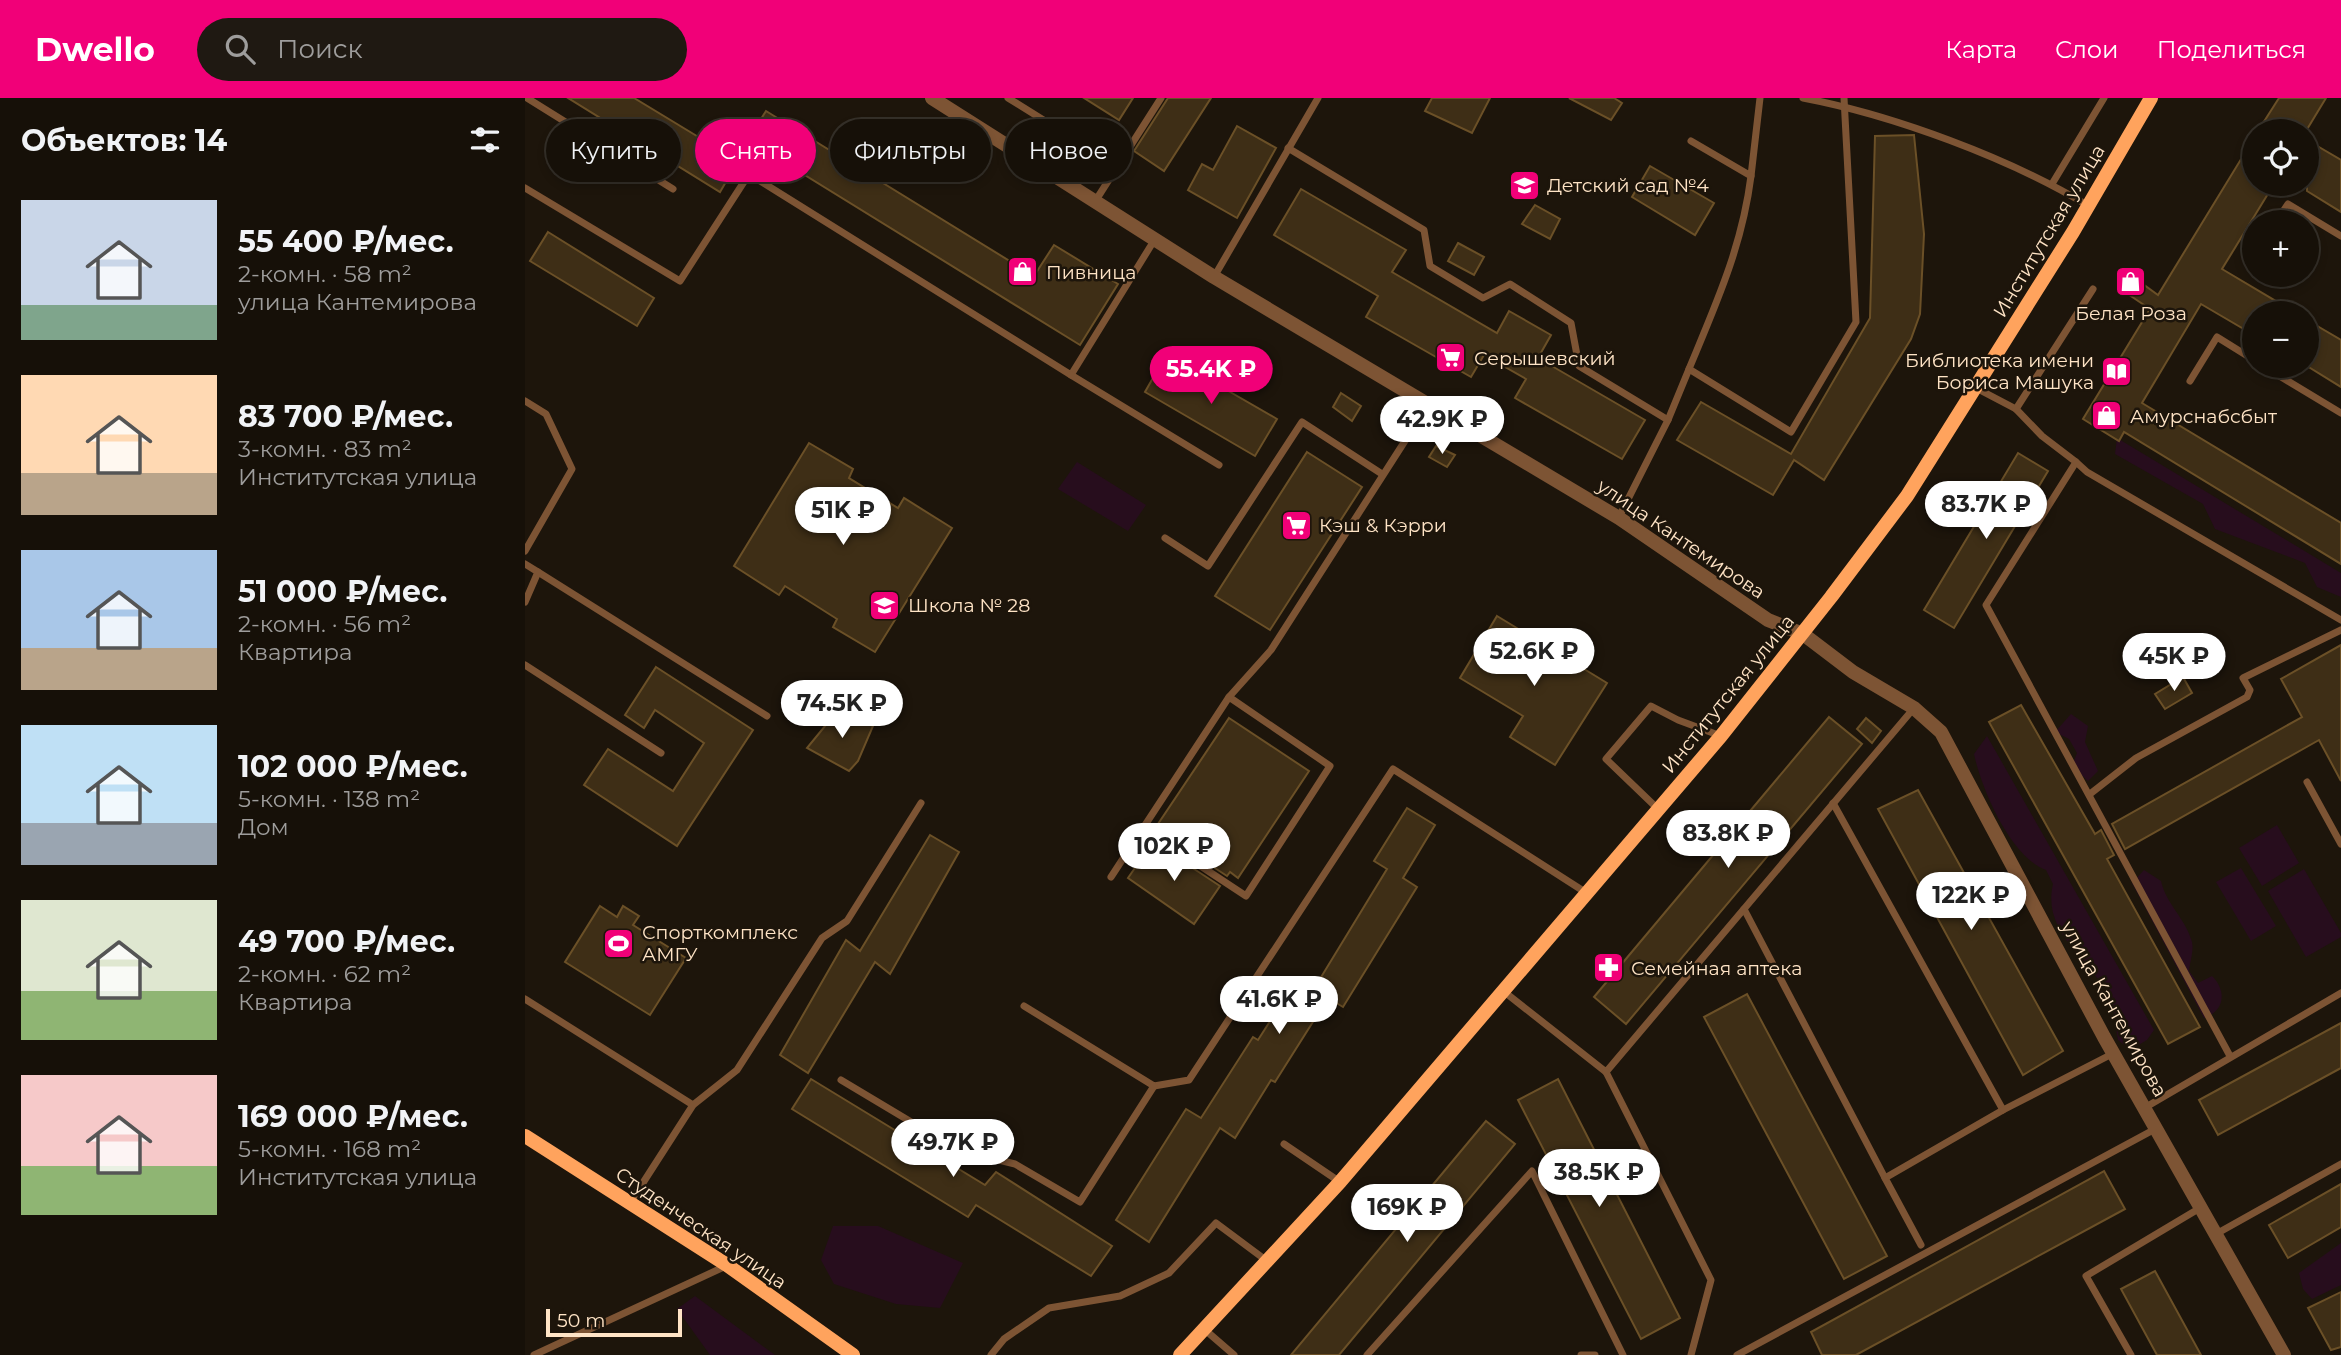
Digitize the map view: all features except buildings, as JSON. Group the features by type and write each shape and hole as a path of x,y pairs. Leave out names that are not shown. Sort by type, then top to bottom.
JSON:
{"main road":[{"name":"Институтская улица","path":"1180,1355 1340,1182 1721,736 1803,634 1907,496 1976,388 2151,98"},
{"name":"Студенческая улица","path":"525,1136 727,1265 853,1355"}],"street":[{"name":"улица Кантемирова","path":"932,98 1214,276 1619,518 1768,620 1803,634 1853,672 1914,708 1941,732 2114,1052 2284,1355"}],"lane":[{"path":"527,98 673,188"},
{"path":"1008,98 1042,119"},
{"path":"1132,143 1161,98"},
{"path":"1214,276 1318,98"},
{"path":"1619,518 1668,420 1732,267 1746,221 1760,98"},
{"path":"1803,98 1844,102 2052,184 2087,205"},
{"path":"2052,184 2103,98"},
{"path":"1689,369 1791,432 1856,322 1844,102"},
{"path":"1691,141 1751,176"},
{"path":"1288,148 1424,230 1430,266 1483,298 1510,284 1571,323 1579,366 1668,420"},
{"path":"525,188 680,281 749,174 1219,465"},
{"path":"1096,200 1107,182"},
{"path":"2283,210 2287,204 2297,210"},
{"path":"2319,223 2341,236"},
{"path":"1071,375 1155,239"},
{"path":"2016,409 2093,289"},
{"path":"2190,381 2217,337 2242,353"},
{"path":"2282,378 2341,414"},
{"path":"1976,388 2016,409 2042,436 2087,472 2341,620"},
{"path":"525,401 546,414 572,469 525,551"},
{"path":"1111,877 1229,697 1271,650 1429,404"},
{"path":"1165,538 1208,566 1302,422 1382,474"},
{"path":"2076,462 1986,606 2230,1056"},
{"path":"525,564 767,716"},
{"path":"525,602 538,572"},
{"path":"2090,794 2136,758 2247,697 2250,690 2243,678 2341,630"},
{"path":"525,665 661,753"},
{"path":"1143,828 1246,896 1330,766 1229,697"},
{"path":"1658,808 1606,759 1651,706 1678,720 1721,736"},
{"path":"1606,1072 1914,708"},
{"path":"1024,1006 1154,1086 1189,1080 1394,769 1585,892"},
{"path":"2307,782 2341,844"},
{"path":"630,1203 693,1105 737,1070 822,937 847,921 921,803"},
{"path":"1833,803 2003,1110"},
{"path":"1744,909 1921,1245"},
{"path":"1502,990 1606,1072 1711,1280 1691,1355"},
{"path":"2147,1107 2341,993"},
{"path":"525,999 693,1105"},
{"path":"1885,1178 2003,1110 2114,1052"},
{"path":"841,1080 958,1150 1015,1164 1080,1202 1154,1086"},
{"path":"1737,1355 2158,1128"},
{"path":"1284,1144 1340,1182"},
{"path":"2215,1234 2341,1164"},
{"path":"1367,1355 1532,1171 1623,1355"},
{"path":"2131,1355 2086,1276 2201,1208"},
{"path":"991,1355 1003,1339 1049,1308 1121,1296 1169,1273 1216,1223 1267,1261"},
{"path":"534,1355 727,1265"},
{"path":"1204,1329 1234,1355"},
{"path":"1581,1355 1595,1355"}],"shaded area":[{"path":"2117,438 2341,573 2341,597 2317,587 2305,563 2215,529 2203,504 2115,454"},
{"path":"1077,462 1146,505 1128,531 1058,489"},
{"path":"2071,714 2088,726 2085,742 2098,771 2088,781 2072,766 2077,753 2069,739 2055,732"},
{"path":"1987,736 2154,1030 2147,1040 2130,1050 2118,1040 2110,997 2060,930 2051,901 2053,884 2046,870 2021,852 1999,820 1983,785 1974,754"},
{"path":"2277,825 2299,863 2262,886 2239,848"},
{"path":"2241,868 2276,926 2251,941 2216,882"},
{"path":"2304,869 2341,933 2341,937 2306,957 2268,891"},
{"path":"2144,870 2161,881 2167,897 2189,934 2193,949 2189,971 2198,983 2212,976 2220,988 2220,1006 2211,1015 2204,1018 2132,883"},
{"path":"833,1226 878,1226 963,1263 940,1308 896,1304 834,1284 821,1260"},
{"path":"2341,1243 2341,1285 2312,1299 2303,1289 2299,1273"},
{"path":"695,1296 775,1355 710,1355 677,1309"}],"place":[{"name":"Детский сад №4","path":"1524,185"},
{"name":"Пивница","path":"1023,272"},
{"name":"Белая Роза","path":"2131,282"},
{"name":"Серышевский","path":"1451,358"},
{"name":"Библиотека имени Бориса Машука","path":"2117,371"},
{"name":"Амурснабсбыт","path":"2107,416"},
{"name":"Кэш & Кэрри","path":"1296,525"},
{"name":"Школа № 28","path":"885,605"},
{"name":"Спорткомплекс АМГУ","path":"619,943"},
{"name":"Семейная аптека","path":"1608,968"}]}
